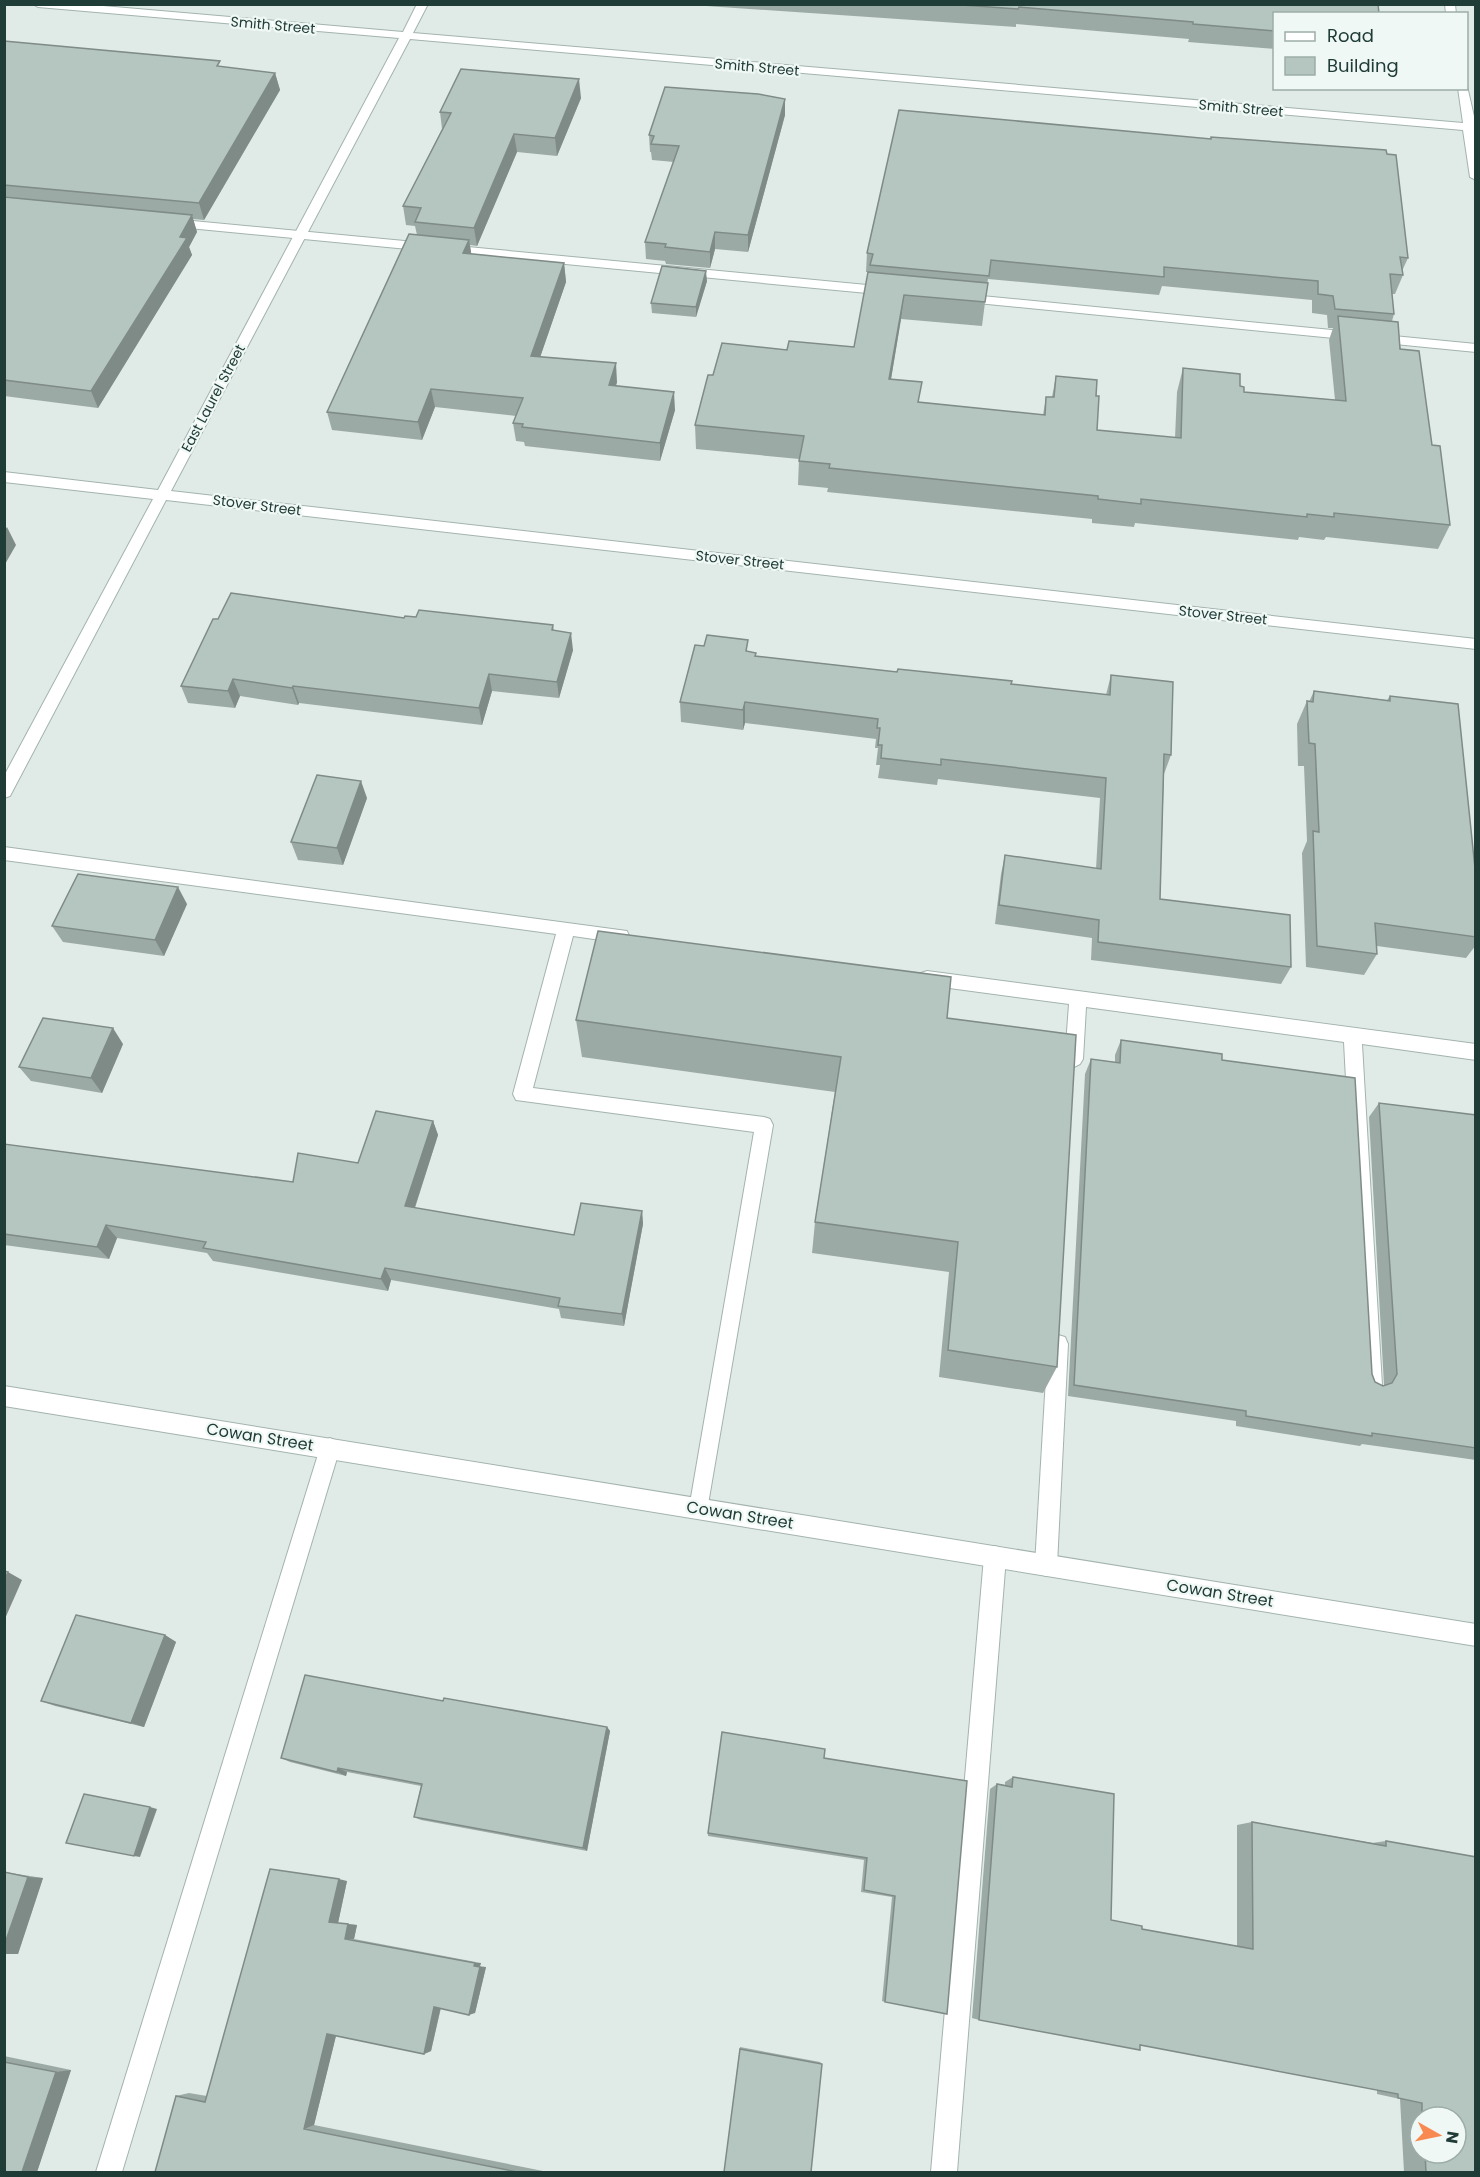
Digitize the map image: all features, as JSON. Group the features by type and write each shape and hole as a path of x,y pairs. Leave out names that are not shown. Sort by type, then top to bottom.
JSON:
{"street":[{"name":"Smith Street","path":"38,4 1472,128"},
{"name":"East Laurel Street","path":"4,792 423,4"},
{"path":"1462,90 1472,128 1476,177"},
{"path":"157,222 906,293"},
{"path":"954,298 1476,348"},
{"name":"Stover Street","path":"4,477 1476,644"},
{"path":"4,853 636,938"},
{"path":"566,928 522,1094 764,1125 699,1509"},
{"path":"915,976 1476,1052"},
{"path":"1073,1081 1078,998"},
{"path":"1353,1036 1372,1385"},
{"path":"1046,1565 1059,1329"},
{"name":"Cowan Street","path":"4,1396 1476,1635"},
{"path":"109,2172 330,1448"},
{"path":"944,2172 995,1557"}],"building":[{"path":"948,4 1378,4 1379,12 1273,12 1273,31 1019,7 1018,9"},
{"path":"4,41 220,61 217,66 275,73 199,203 4,185"},
{"path":"461,69 579,79 555,138 514,134 474,228 415,222 421,208 403,206 451,113 440,112"},
{"path":"665,87 758,94 785,99 748,235 715,232 710,252 665,247 666,244 645,242 679,146 651,144 654,136 649,135"},
{"path":"899,110 1211,139 1211,137 1386,150 1387,154 1396,155 1408,258 1400,257 1403,275 1390,274 1394,314 1335,309 1333,296 1318,294 1318,281 1164,267 1164,277 991,260 989,276 870,265 873,254 867,253"},
{"path":"4,197 192,215 180,237 187,238 91,391 4,380"},
{"path":"409,234 469,240 463,253 564,263 531,356 616,363 609,385 674,392 660,443 522,427 523,424 513,423 523,398 431,389 418,422 327,412"},
{"path":"662,266 706,271 696,307 651,303"},
{"path":"868,272 988,283 985,302 904,295 889,379 922,382 918,402 1045,415 1046,397 1054,397 1056,376 1097,380 1096,396 1099,396 1097,430 1181,438 1183,368 1240,374 1240,386 1244,387 1244,392 1346,401 1338,316 1398,322 1400,349 1419,351 1432,445 1440,446 1450,525 1334,513 1334,517 1307,514 1307,517 1141,499 1141,504 1098,499 1098,496 829,468 830,464 799,461 804,436 695,425 708,375 713,375 722,343 787,350 789,341 854,347"},
{"path":"231,593 404,618 405,616 416,617 419,610 553,625 552,630 571,633 557,682 489,674 479,708 293,686 292,688 233,679 228,691 181,686 213,619 218,619"},
{"path":"707,635 748,640 746,651 756,653 755,656 897,672 898,669 1012,681 1011,684 1110,695 1111,675 1173,682 1171,755 1164,754 1160,899 1290,915 1291,967 1098,942 1099,920 999,905 1005,855 1101,869 1106,778 941,759 941,765 881,758 882,745 878,745 880,728 877,728 878,719 745,702 743,710 680,702 695,645 704,646"},
{"path":"1314,691 1390,701 1390,696 1458,704 1476,878 1476,937 1375,923 1377,954 1317,946 1313,831 1319,832 1315,744 1309,743 1307,701 1313,702"},
{"path":"317,775 361,781 337,848 291,842"},
{"path":"78,874 178,887 155,940 52,926"},
{"path":"598,931 951,977 947,1018 1076,1035 1057,1367 948,1350 958,1242 815,1222 841,1057 576,1020"},
{"path":"43,1018 113,1028 91,1078 19,1067"},
{"path":"1121,1040 1222,1054 1222,1060 1355,1078 1372,1374 1375,1382 1383,1386 1392,1383 1397,1374 1379,1103 1476,1115 1476,1448 1372,1433 1372,1436 1246,1416 1246,1411 1074,1385 1091,1059 1120,1063"},
{"path":"376,1111 433,1121 405,1206 574,1235 581,1203 642,1211 622,1314 558,1306 560,1298 385,1268 381,1279 203,1248 206,1242 106,1225 97,1247 4,1234 4,1144 293,1182 298,1153 358,1163"},
{"path":"76,1615 165,1635 131,1723 41,1701"},
{"path":"305,1675 443,1701 444,1698 607,1727 583,1848 414,1817 422,1784 338,1768 337,1772 281,1758"},
{"path":"722,1732 825,1749 824,1758 967,1781 947,2014 885,2002 895,1896 864,1890 867,1858 708,1833"},
{"path":"1013,1777 1114,1794 1111,1920 1142,1926 1142,1929 1253,1949 1252,1822 1386,1846 1386,1841 1476,1857 1476,2172 1426,2172 1426,2165 1468,2165 1468,2105 1422,2105 1422,2103 1398,2098 1398,2094 1140,2045 1140,2050 979,2020 997,1784 1012,1787"},
{"path":"84,1794 150,1807 134,1856 66,1843"},
{"path":"270,1869 339,1879 329,1922 348,1924 345,1939 475,1963 474,1966 480,1967 469,2015 434,2007 424,2054 327,2034 304,2129 517,2172 155,2172 176,2096 205,2102"},
{"path":"4,1872 28,1877 4,1946"},
{"path":"740,2049 822,2064 811,2172 724,2172"},
{"path":"4,2062 56,2072 22,2172 4,2172"}]}
